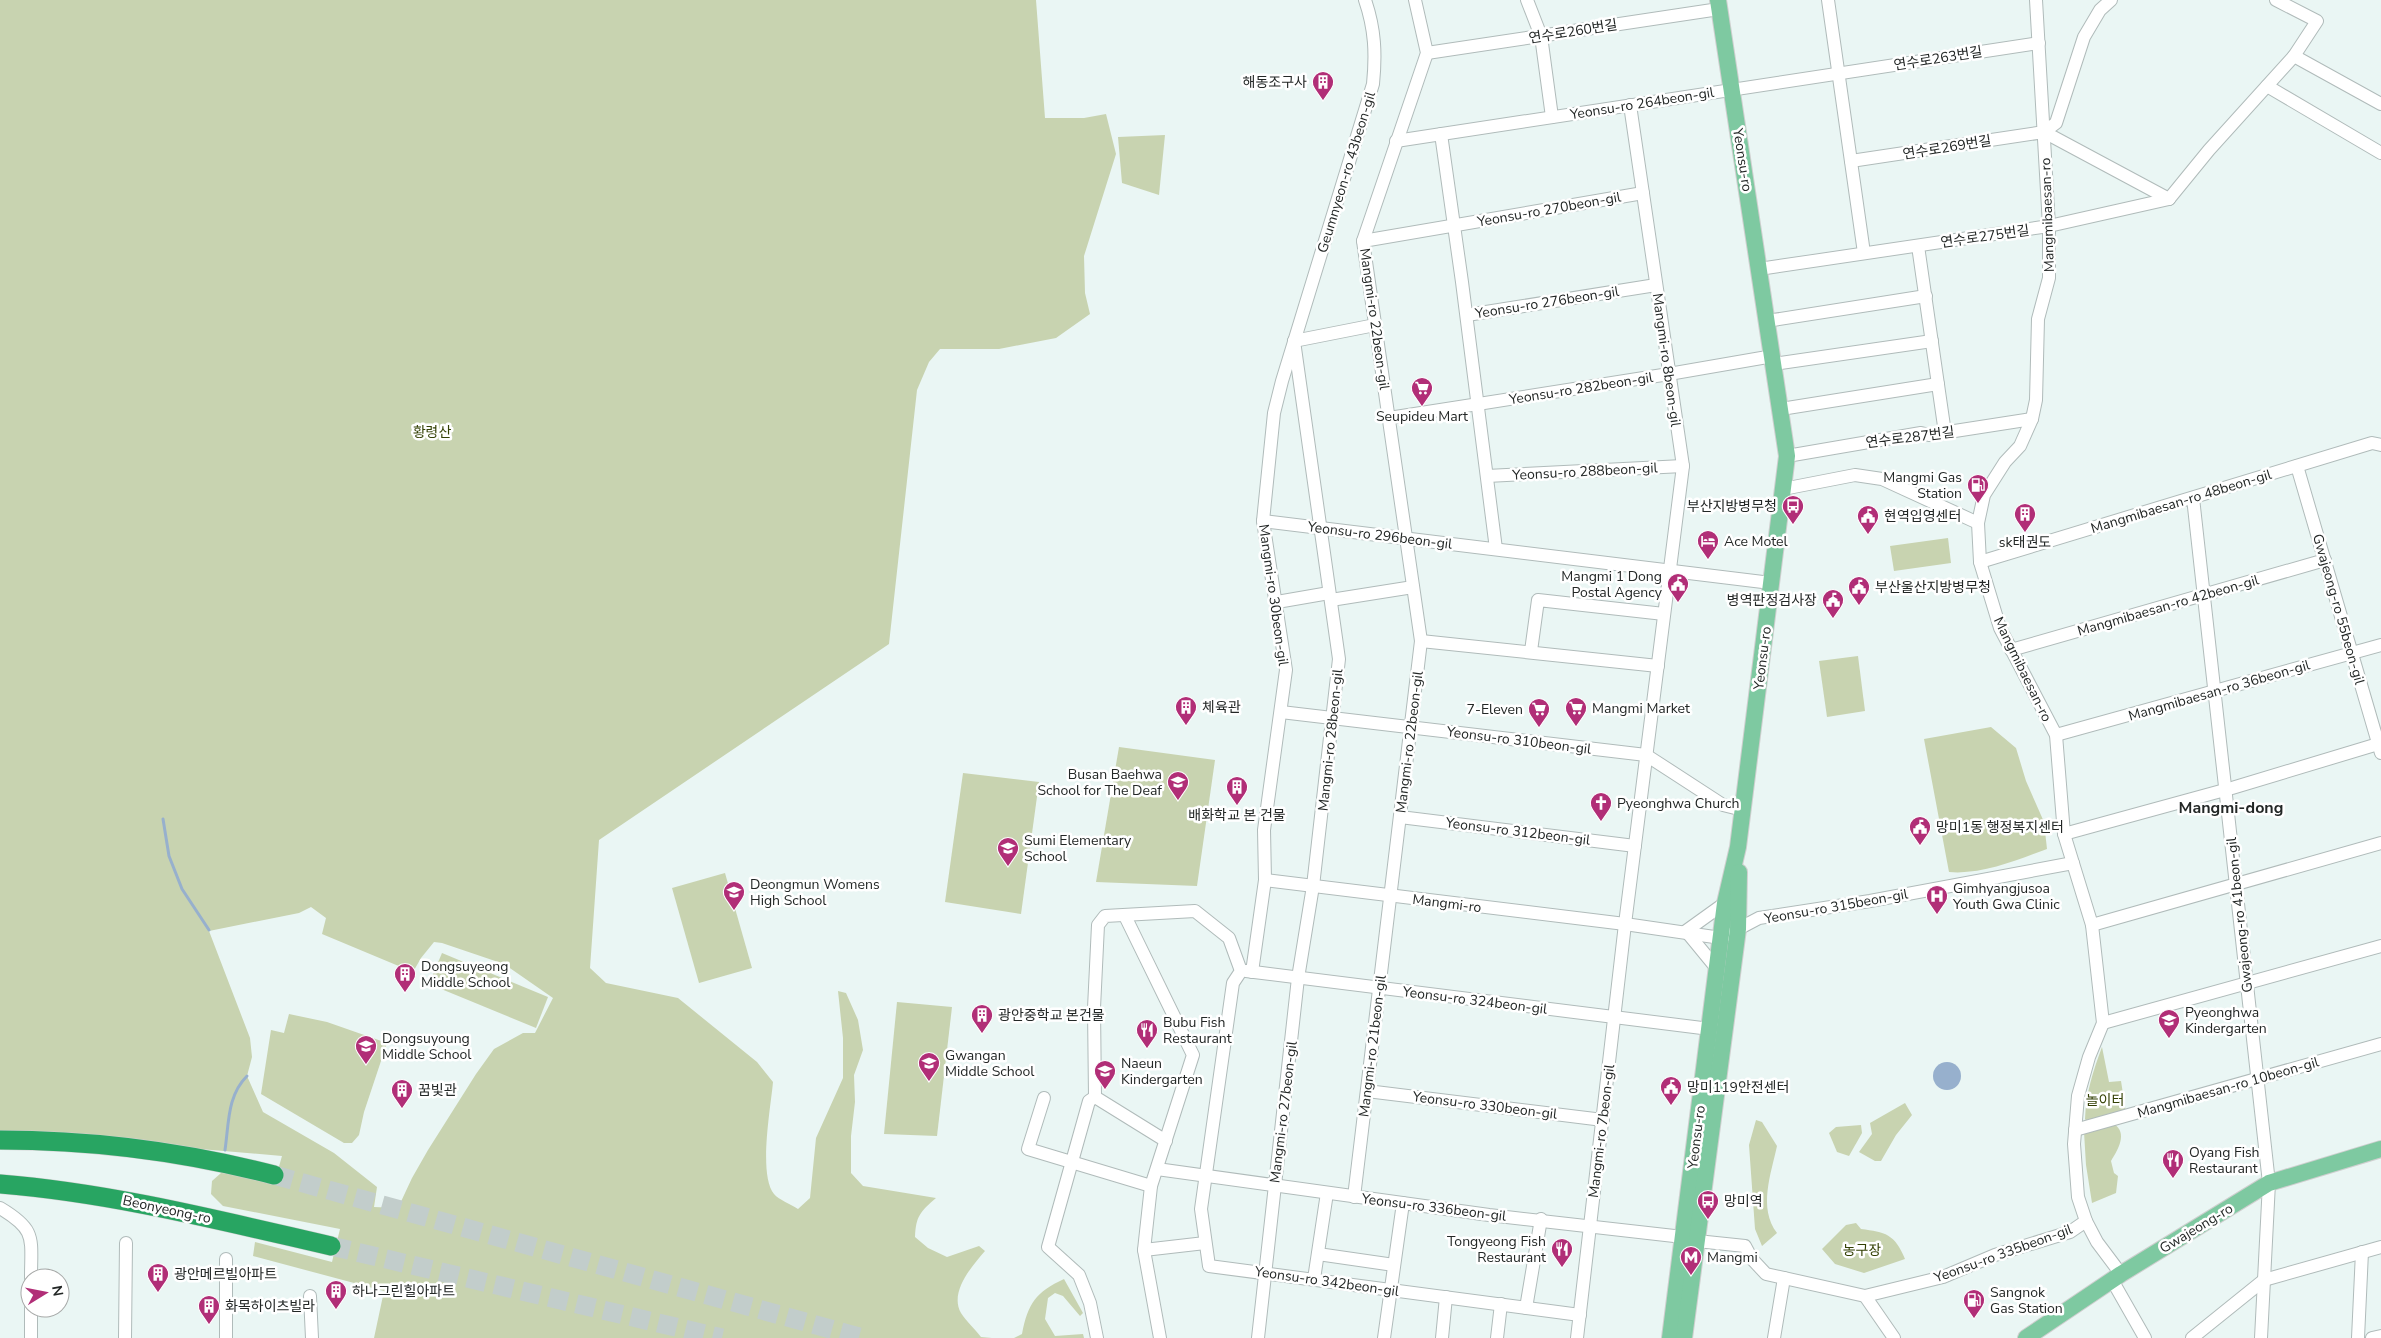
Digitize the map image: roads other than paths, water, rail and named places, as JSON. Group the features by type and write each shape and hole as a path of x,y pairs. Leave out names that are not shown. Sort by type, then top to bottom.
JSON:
{"highway":[{"path":"0,1140 129,1148 214,1161 274,1175"},
{"name":"Beonyeong-ro","path":"0,1184 62,1190 123,1200 332,1246"}],"main road":[{"name":"Yeonsu-ro","path":"1684,1338 1690,1239 1710,1029 1725,903 1738,847 1743,810 1787,456 1719,4"},
{"name":"Yeonsu-ro","path":"1670,1338 1690,1239 1738,929 1738,847"},
{"name":"Gwajeong-ro","path":"2026,1338 2117,1277 2269,1183 2381,1149"}],"street":[{"name":"Geumnyeon-ro 43beon-gil","path":"1294,341 1373,84 1375,44 1372,20 1365,0"},
{"name":"Mangmi-ro 22beon-gil","path":"1391,896 1420,640 1364,242 1426,53 1416,0"},
{"name":"Yeonsu-ro 264beon-gil","path":"1527,0 1541,36 1552,117"},
{"path":"1828,0 1864,253"},
{"name":"Mangmibaesan-ro","path":"2036,0 2049,226 2049,278 2038,319 2036,400 2032,419 2020,446 2005,462 1984,495 1978,523 1980,562 2000,628 2056,735 2064,834 2092,926 2103,1023 2089,1056 2078,1096 2075,1130 2078,1197 2086,1221 2117,1277 2145,1338"},
{"path":"2111,0 2100,10 2084,37 2056,123 2044,132 2168,199 2208,150 2294,56 2317,22 2276,0"},
{"name":"연수로260번길","path":"1426,53 1541,36 1719,4"},
{"name":"연수로263번길","path":"1732,90 2039,43"},
{"path":"2294,56 2381,104"},
{"path":"2267,86 2381,153"},
{"name":"Yeonsu-ro 264beon-gil","path":"1396,141 1732,90"},
{"name":"Mangmi-ro 8beon-gil","path":"1626,924 1683,466 1630,105"},
{"name":"연수로269번길","path":"1851,162 2044,132"},
{"path":"1441,134 1455,226"},
{"name":"Yeonsu-ro 270beon-gil","path":"1364,242 1643,193"},
{"name":"연수로275번길","path":"1760,269 2049,226 2168,199"},
{"name":"Yeonsu-ro 276beon-gil","path":"1455,226 1467,315 1656,284"},
{"path":"1918,246 1945,433"},
{"path":"1767,321 1926,296"},
{"path":"1467,315 1496,549"},
{"path":"1294,341 1375,325"},
{"name":"Mangmi-ro 30beon-gil","path":"1265,880 1264,830 1286,670 1263,521 1274,413 1294,341"},
{"name":"Mangmi-ro 28beon-gil","path":"1294,341 1339,659 1313,886"},
{"path":"1773,360 1932,341"},
{"name":"Yeonsu-ro 282beon-gil","path":"1389,418 1669,374 1773,360"},
{"path":"1781,409 1938,384"},
{"name":"연수로287번길","path":"1787,456 1921,433 1929,435 1945,433 2032,419"},
{"name":"Mangmibaesan-ro 48beon-gil","path":"1980,562 2372,443 2381,445"},
{"name":"Yeonsu-ro 288beon-gil","path":"1487,476 1683,466"},
{"name":"Gwajeong-ro 55beon-gil","path":"2297,466 2380,748"},
{"path":"1783,489 1855,475 1882,479 1978,523"},
{"name":"Gwajeong-ro 41beon-gil","path":"2192,498 2269,1183 2261,1338"},
{"name":"Yeonsu-ro 296beon-gil","path":"1263,521 1771,583"},
{"name":"Mangmibaesan-ro 42beon-gil","path":"2011,650 2325,560"},
{"path":"1277,602 1413,587"},
{"path":"1531,651 1538,600 1664,614"},
{"path":"1420,640 1658,666"},
{"name":"Mangmibaesan-ro 36beon-gil","path":"2056,735 2381,645"},
{"name":"Yeonsu-ro 310beon-gil","path":"1281,712 1646,755 1723,805 1743,810"},
{"path":"2064,834 2380,748"},
{"name":"Yeonsu-ro 312beon-gil","path":"1400,816 1635,846"},
{"path":"2092,926 2381,843"},
{"name":"Yeonsu-ro 315beon-gil","path":"1721,938 1759,918 1870,901 2073,863"},
{"path":"1144,1250 1205,1243 1201,1209 1233,983 1246,971 1265,880"},
{"name":"Mangmi-ro","path":"1265,880 1626,924 1721,938"},
{"name":"Mangmi-ro 27beon-gil","path":"1258,1338 1298,978 1313,886"},
{"name":"Mangmi-ro 21beon-gil","path":"1354,1197 1391,896"},
{"path":"1718,970 1686,932 1725,903"},
{"path":"1096,1097 1094,1008 1098,925 1105,916 1195,911 1229,938 1246,971"},
{"path":"1126,916 1193,1055 1151,1186 1144,1250 1160,1338"},
{"name":"Mangmi-ro 7beon-gil","path":"1577,1338 1626,924"},
{"path":"2103,1023 2381,946"},
{"name":"Yeonsu-ro 324beon-gil","path":"1246,971 1710,1029"},
{"name":"Mangmibaesan-ro 10beon-gil","path":"2075,1130 2381,1044"},
{"name":"Yeonsu-ro 330beon-gil","path":"1366,1091 1603,1120"},
{"path":"1096,1097 1166,1141"},
{"path":"1096,1097 1089,1102 1048,1247 1079,1276 1090,1303 1098,1338"},
{"path":"1044,1098 1028,1149 1151,1186"},
{"name":"Yeonsu-ro 336beon-gil","path":"1157,1169 1354,1197 1690,1239"},
{"path":"1314,1279 1327,1193"},
{"path":"1384,1338 1402,1203"},
{"path":"0,1208 19,1220 30,1234 31,1268"},
{"path":"1526,1308 1541,1219"},
{"name":"Yeonsu-ro 335beon-gil","path":"1690,1239 1745,1246 1752,1259 1766,1274 1865,1296 1944,1277 1995,1255 2070,1232 2086,1221"},
{"path":"125,1338 126,1243"},
{"name":"Yeonsu-ro 342beon-gil","path":"1205,1243 1209,1266 1266,1272 1580,1315"},
{"path":"2192,1338 2264,1280 2381,1247"},
{"path":"2358,1338 2362,1252"},
{"path":"1318,1254 1394,1265"},
{"path":"226,1259 226,1338"},
{"path":"1774,1338 1784,1278"},
{"path":"310,1296 312,1338"},
{"path":"1865,1296 1894,1338"},
{"path":"1442,1338 1446,1297"},
{"path":"1497,1338 1502,1304"},
{"path":"31,1318 31,1338"},
{"path":"2372,1338 2381,1336"}],"water":[{"path":"1947,1062 1957,1066 1961,1076 1957,1086 1947,1090 1937,1086 1933,1076 1937,1066"}],"waterway":[{"path":"163,819 169,856 182,889 209,930"},
{"path":"225,1150 232,1101 240,1084 247,1076"}],"tunnel":[{"path":"274,1175 863,1338"},
{"path":"331,1246 722,1338"}],"place":[{"name":"해동조구사","path":"1323,101"},
{"name":"Seupideu Mart","path":"1422,407"},
{"name":"Mangmi Gas Station","path":"1978,504"},
{"name":"부산지방병무청","path":"1793,525"},
{"name":"sk태권도","path":"2025,533"},
{"name":"현역입영센터","path":"1868,535"},
{"name":"Ace Motel","path":"1708,560"},
{"name":"Mangmi 1 Dong Postal Agency","path":"1678,603"},
{"name":"부산울산지방병무청","path":"1859,606"},
{"name":"병역판정검사장","path":"1833,619"},
{"name":"체육관","path":"1186,726"},
{"name":"Mangmi Market","path":"1576,727"},
{"name":"7-Eleven","path":"1539,728"},
{"name":"Busan Baehwa School for The Deaf","path":"1178,801"},
{"name":"배화학교 본 건물","path":"1237,806"},
{"name":"Pyeonghwa Church","path":"1601,822"},
{"name":"망미1동 행정복지센터","path":"1920,846"},
{"name":"Sumi Elementary School","path":"1008,867"},
{"name":"Deongmun Womens High School","path":"734,911"},
{"name":"Gimhyangjusoa Youth Gwa Clinic","path":"1937,915"},
{"name":"Dongsuyeong Middle School","path":"405,993"},
{"name":"광안중학교 본건물","path":"982,1034"},
{"name":"Pyeonghwa Kindergarten","path":"2169,1039"},
{"name":"Bubu Fish Restaurant","path":"1147,1049"},
{"name":"Dongsuyoung Middle School","path":"366,1065"},
{"name":"Gwangan Middle School","path":"929,1082"},
{"name":"Naeun Kindergarten","path":"1105,1090"},
{"name":"망미119안전센터","path":"1671,1106"},
{"name":"꿈빛관","path":"402,1109"},
{"name":"Oyang Fish Restaurant","path":"2173,1179"},
{"name":"망미역","path":"1708,1220"},
{"name":"Tongyeong Fish Restaurant","path":"1562,1268"},
{"name":"Mangmi","path":"1691,1276"},
{"name":"광안메르빌아파트","path":"158,1293"},
{"name":"하나그린힐아파트","path":"336,1310"},
{"name":"Sangnok Gas Station","path":"1974,1319"},
{"name":"화목하이츠빌라","path":"209,1325"}],"district":[{"name":"Mangmi-dong","path":"2231,807"}],"park label":[{"name":"황령산","path":"432,432"},
{"name":"놀이터","path":"2105,1100"},
{"name":"농구장","path":"1862,1250"}]}
